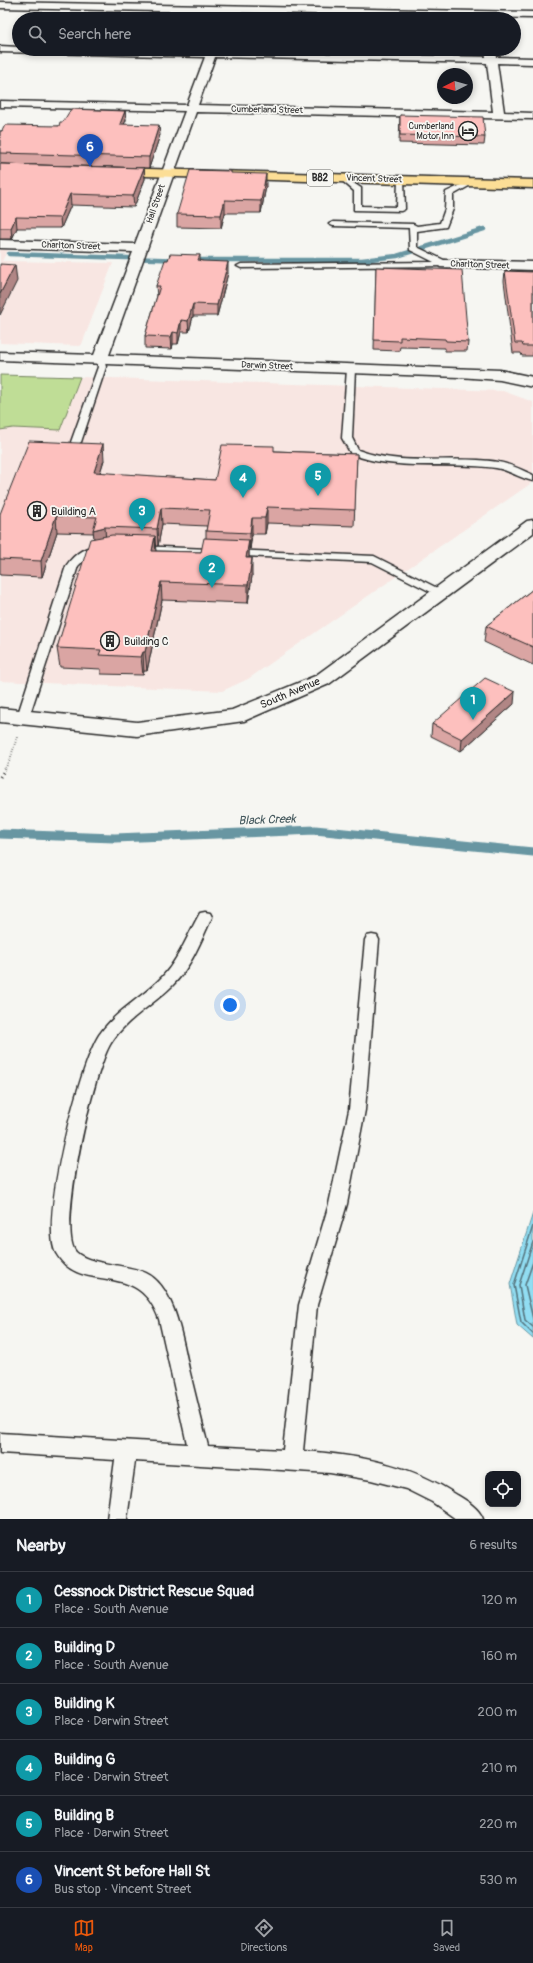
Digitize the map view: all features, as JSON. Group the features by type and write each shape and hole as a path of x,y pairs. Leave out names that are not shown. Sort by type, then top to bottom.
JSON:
{"main road":[{"name":"Vincent Street","path":"107,172 533,184"}],"street":[{"path":"0,5 229,4 457,12"},
{"path":"521,14 533,15"},
{"path":"0,49 12,49"},
{"name":"Hall Street","path":"100,360 210,56"},
{"path":"368,56 533,61"},
{"path":"491,56 499,116"},
{"name":"Cumberland Street","path":"0,104 533,116"},
{"name":"Charlton Street","path":"0,244 139,255"},
{"name":"Charlton Street","path":"445,264 533,266"},
{"name":"Darwin Street","path":"0,356 493,375 533,382"},
{"name":"South Avenue","path":"0,715 137,729 236,716 322,680 533,525"}],"lane":[{"path":"342,178 358,190 358,208 401,209 402,180"},
{"path":"333,224 413,226 413,229 443,225 449,209 449,194 472,182"},
{"name":"Charlton Street","path":"413,229 412,246 445,264"},
{"path":"241,266 445,264"},
{"path":"76,442 102,367 100,360"},
{"path":"351,369 347,438 354,452 370,458 396,461 498,465 533,478"},
{"path":"23,717 72,566 77,558 88,550 113,548"},
{"path":"129,549 374,560 441,593"},
{"path":"200,1455 168,1319 162,1302 150,1286 134,1277 78,1264 62,1247 61,1234 67,1170 94,1061 105,1040 118,1022 161,988 182,964 205,917"},
{"path":"292,1461 308,1305 338,1204 357,1110 372,940"},
{"path":"0,1443 292,1461 368,1468 401,1476 431,1490 457,1506 473,1519"},
{"path":"117,1519 126,1451"}],"path":[{"path":"0,164 35,164"},
{"path":"0,777 10,760 23,717"}],"shaded area":[{"path":"0,250 8,250 2,261 113,263 80,346 0,343"},
{"path":"80,377 503,391 533,402 533,482 248,679 222,691 0,681 0,430 13,428 60,430"}],"green space":[{"path":"0,375 80,377 60,430 13,428 0,430"}],"water":[{"path":"533,1213 533,1339 517,1325 510,1284"}],"building":[{"path":"71,109 125,111 120,124 159,125 149,157 0,153 0,131 2,131 5,125 59,126 60,122 63,122"},
{"path":"400,115 483,117 485,137 400,135"},
{"path":"0,164 144,168 133,196 70,194 60,218 16,217 11,228 0,228"},
{"path":"190,170 266,174 261,201 225,200 221,215 177,214"},
{"path":"170,254 200,255 198,260 228,262 217,305 193,304 188,321 181,320 178,333 173,332 171,337 145,336 160,286 156,286 165,260 168,260"},
{"path":"0,264 15,265 0,294"},
{"path":"376,267 462,270 468,342 446,341 445,339 400,337 400,341 374,340"},
{"path":"505,271 533,272 533,346 523,346 522,343 515,343"},
{"path":"29,441 103,444 94,472 215,480 222,445 274,446 274,451 357,454 355,510 267,507 265,518 252,518 250,533 206,531 210,510 161,508 157,529 105,527 93,530 97,517 56,516 41,561 0,559 0,514"},
{"path":"112,535 155,536 152,551 201,552 204,538 249,540 246,558 252,558 248,585 161,582 145,652 143,652 141,657 99,655 101,650 57,648 90,539"},
{"path":"533,589 533,647 486,626"},
{"path":"485,678 515,692 462,739 432,724"}],"waterway":[{"path":"9,254 185,260 362,260 397,256 484,229"},
{"name":"Black Creek","path":"0,834 115,838 315,830 533,852"}],"place":[{"name":"Cumberland Motor Inn","path":"468,131"},
{"name":"Vincent St before Hall St","path":"90,167"},
{"name":"Building B","path":"318,496"},
{"name":"Building G","path":"243,498"},
{"name":"Building A","path":"37,511"},
{"name":"Building K","path":"142,531"},
{"name":"Building D","path":"212,588"},
{"name":"Building C","path":"110,641"},
{"name":"Cessnock District Rescue Squad","path":"473,720"}]}
